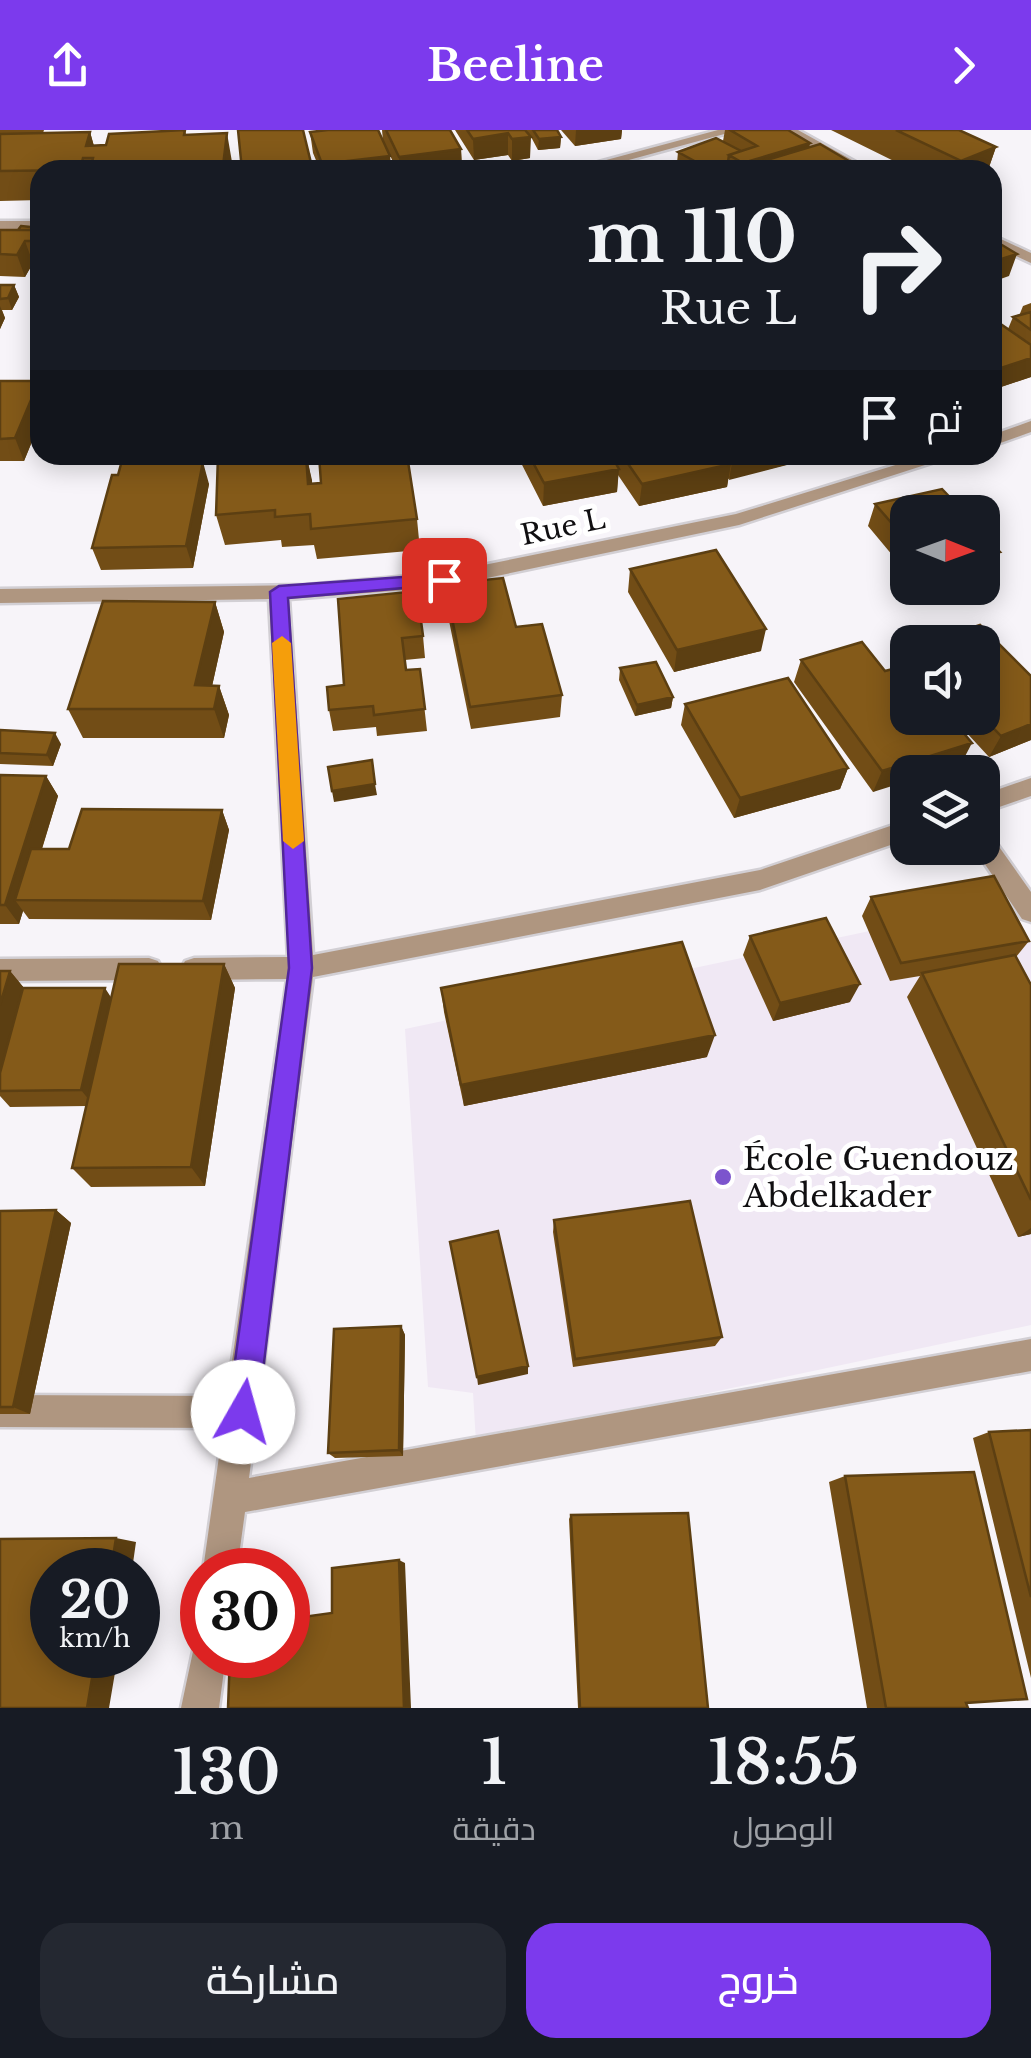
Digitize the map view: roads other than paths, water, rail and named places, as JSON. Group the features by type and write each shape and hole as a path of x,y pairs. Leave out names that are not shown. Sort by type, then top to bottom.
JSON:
{"street":[{"path":"615,160 733,130"},
{"path":"788,130 844,160"},
{"path":"0,225 30,225"},
{"path":"1002,244 1031,259"},
{"path":"1002,437 1031,426"},
{"name":"Rue L","path":"0,596 279,592 462,576 739,519 914,465"},
{"path":"223,1548 301,968 279,592"},
{"path":"1000,798 1031,788"},
{"path":"0,970 301,968 760,880 890,835"},
{"path":"999,865 1031,912"},
{"path":"231,1498 1031,1355"},
{"path":"0,1411 243,1412"},
{"path":"200,1708 205,1678"}],"place":[{"name":"École Guendouz Abdelkader","path":"723,1177"}]}
